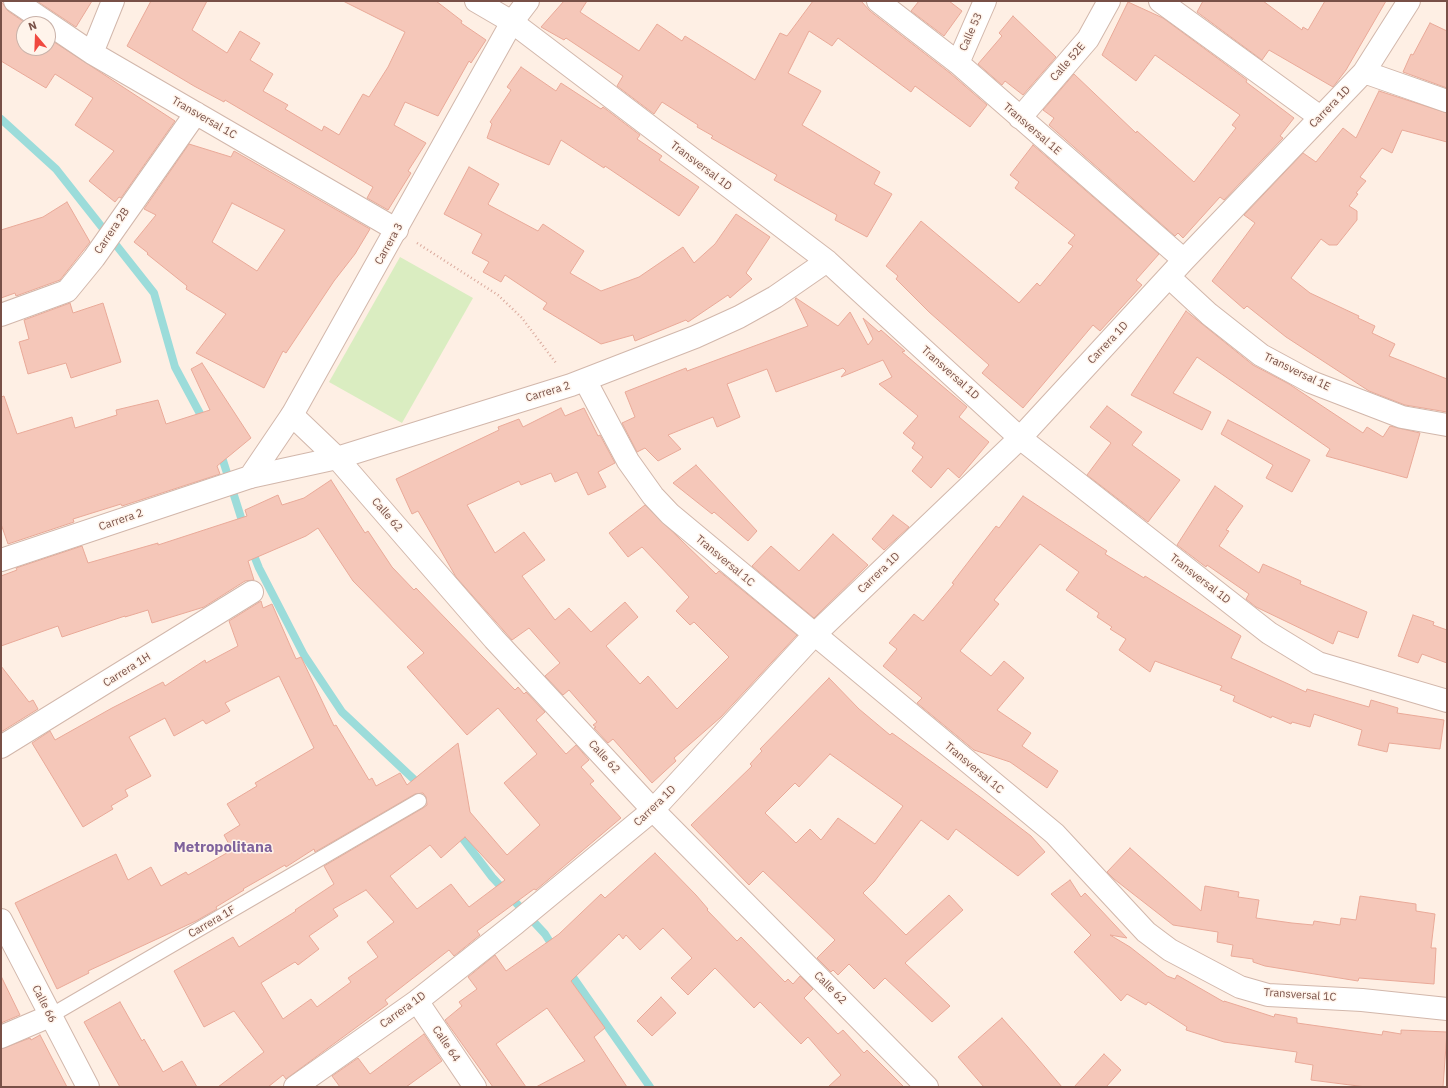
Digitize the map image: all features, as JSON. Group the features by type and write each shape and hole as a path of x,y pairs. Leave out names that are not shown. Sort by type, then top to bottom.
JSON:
{"street":[{"name":"Transversal 1C","path":"15,1 92,53 397,230"},
{"path":"92,53 113,1"},
{"name":"Transversal 1D","path":"476,1 512,22 827,261 1020,438 1269,632 1318,663 1447,701"},
{"name":"Carrera 3","path":"246,478 295,409 397,230 512,22 528,1"},
{"name":"Transversal 1E","path":"878,1 958,63 1184,260"},
{"name":"Calle 53","path":"958,63 985,1"},
{"name":"Calle 52E","path":"1020,118 1088,39 1109,1"},
{"path":"1160,1 1320,117"},
{"name":"Carrera 1D","path":"295,1087 417,1001 523,917 653,810 814,635 1020,438 1184,260 1364,72 1409,1"},
{"path":"1364,72 1447,101"},
{"name":"Carrera 2B","path":"1,314 67,291 94,258 120,218 196,113"},
{"name":"Carrera 2","path":"1,560 246,478 337,458 578,383 694,337 739,317 775,298 827,261"},
{"name":"Transversal 1E","path":"1169,277 1209,314 1261,354 1311,382 1402,417 1447,425"},
{"name":"Transversal 1C","path":"578,383 628,461 653,496 670,514 1055,834 1146,932 1170,950 1240,987 1268,995 1362,1000 1447,1009"},
{"name":"Calle 62","path":"295,409 494,639 653,810 928,1087"},
{"name":"Carrera 1H","path":"1,747 252,592"},
{"name":"Calle 66","path":"1,920 88,1087"},
{"name":"Calle 64","path":"417,1001 475,1087"},
{"name":"Carrera 1F","path":"1,1038 50,1016"}],"lane":[{"name":"Carrera 1F","path":"50,1016 419,801"}],"path":[{"path":"397,230 498,295 522,318 578,383"}],"green space":[{"path":"400,257 473,298 402,423 329,382"}],"building":[{"path":"1,1 8,11 16,16 16,56 56,56 56,43 175,121 121,198 119,197 115,202 89,181 114,151 75,125 93,98 55,74 46,88 1,61"},
{"path":"37,1 92,1 76,27"},
{"path":"151,1 207,1 192,30 227,53 240,31 260,43 250,60 273,74 263,91 288,105 285,109 322,131 324,126 339,135 363,94 369,97 388,67 405,32 343,1 436,1 462,21 461,23 486,40 471,63 469,61 438,116 405,102 394,125 426,143 408,171 411,173 388,210 367,198 373,187 225,100 224,102 194,86 127,46"},
{"path":"564,1 587,1 580,12 639,51 657,24 682,41 685,36 755,80 780,33 787,36 813,1 861,1 870,11 950,73 987,105 970,127 915,86 911,92 838,38 832,46 809,31 788,73 821,91 802,125 880,172 874,184 892,194 867,237 835,220 837,215 774,180 777,175 711,138 713,136 697,127 698,125 662,102 654,114 617,86 623,76 566,38 564,40 541,27"},
{"path":"919,1 949,1 962,11 944,36 911,11"},
{"path":"1203,1 1263,1 1302,30 1303,27 1308,30 1325,1 1386,1 1346,70 1333,87 1269,50 1262,60 1197,12"},
{"path":"1128,2 1163,18 1247,80 1246,82 1294,118 1280,136 1283,138 1224,200 1220,197 1183,238 1178,233 1175,236 1049,125 1054,118 1043,110 1074,74 1136,133 1137,131 1194,182 1236,128 1232,125 1240,115 1155,55 1136,81 1102,55"},
{"path":"1013,16 1056,57 1023,95 1005,81 1002,85 978,64 1002,36 999,33"},
{"path":"1430,23 1447,31 1447,88 1403,72 1411,54 1413,55"},
{"path":"521,67 556,91 561,83 601,109 603,107 640,135 637,139 662,156 659,160 699,187 679,216 605,166 604,168 561,140 549,165 487,138 492,124 490,122 511,90 507,87"},
{"path":"1379,91 1447,113 1447,142 1402,130 1392,153 1382,148 1360,177 1366,181 1356,193 1358,194 1349,206 1357,211 1357,220 1337,245 1329,245 1321,239 1291,278 1310,293 1359,316 1358,318 1375,326 1372,333 1395,344 1389,356 1447,379 1447,412 1405,405 1369,391 1286,337 1247,306 1244,309 1212,281 1255,223 1244,215 1303,153 1316,162 1343,128 1356,138"},
{"path":"189,144 231,157 234,151 370,229 355,254 334,281 286,353 283,351 264,388 196,353 226,314 186,289 187,286 134,242 156,215 144,209","holes":["232,203 285,230 257,271 212,242"]},
{"path":"1033,145 1159,254 1136,280 1142,285 1100,331 1093,325 1023,408 982,373 989,365 929,312 896,279 898,276 886,266 921,221 1019,303 1037,283 1040,286 1073,246 1068,243 1075,235 1015,188 1019,182 1010,175"},
{"path":"469,167 499,184 488,204 489,205 538,231 543,224 584,251 570,273 601,291 639,277 683,247 694,263 715,244 736,214 770,237 746,273 752,279 730,298 728,295 688,322 686,320 635,341 633,335 601,344 543,309 547,303 505,275 501,282 483,272 489,262 472,253 482,234 444,214"},
{"path":"67,202 90,242 60,280 16,296 15,293 1,298 1,230 43,217"},
{"path":"796,298 838,326 850,312 868,345 873,339 863,318 879,332 881,330 905,351 902,352 967,407 959,417 989,442 959,478 948,468 931,488 912,471 923,457 912,448 915,443 903,433 918,416 879,384 892,377 883,360 841,377 846,371 843,368 776,392 767,369 727,384 740,417 717,427 713,417 668,435 681,449 658,461 645,448 637,452 622,423 635,417 625,392 686,368 687,371 808,326 795,299"},
{"path":"70,303 73,313 103,303 121,362 71,378 66,363 28,374 19,342 29,339 24,320"},
{"path":"1186,311 1253,365 1289,384 1363,433 1367,427 1383,437 1390,426 1420,433 1407,478 1326,456 1330,449 1197,357 1173,393 1211,412 1202,430 1131,395"},
{"path":"202,363 251,438 217,466 220,474 122,506 121,504 73,519 74,522 8,544 1,524 1,397 4,396 17,434 72,417 75,428 117,415 116,410 158,400 166,424 210,410 191,369"},
{"path":"1107,406 1142,432 1132,445 1180,480 1148,522 1087,475 1111,443 1090,427"},
{"path":"561,408 565,416 584,408 598,436 600,435 615,463 598,472 606,487 588,495 577,472 555,482 551,473 521,485 519,481 467,505 495,553 524,532 545,560 522,576 555,620 569,608 591,632 625,602 638,617 606,646 640,684 648,676 677,709 729,657 694,622 690,625 676,611 689,597 642,547 628,557 609,533 645,505 716,574 719,571 797,635 721,717 674,758 676,761 652,783 613,739 608,743 594,728 596,727 593,725 597,722 569,690 563,695 545,676 560,663 529,628 512,640 456,577 418,511 412,514 396,479 499,430 498,427 519,419 523,427"},
{"path":"1228,420 1310,460 1292,492 1266,478 1273,465 1221,434"},
{"path":"696,465 757,531 748,541 714,512 712,514 673,483"},
{"path":"331,480 365,533 368,531 392,567 414,590 416,588 515,690 518,687 524,694 526,692 545,712 536,720 566,754 576,745 589,760 581,767 594,781 590,784 621,818 536,890 534,889 477,931 480,935 454,956 449,950 385,1000 388,1004 286,1079 283,1075 268,1087 218,1087 264,1052 234,1011 204,1027 174,971 233,937 239,947 296,911 295,910 334,884 324,866 423,808 427,805 426,797 423,793 415,794 315,852 314,849 286,867 285,865 243,889 244,890 216,907 217,909 196,921 88,971 89,973 57,989 15,903 116,854 128,880 151,867 161,886 186,872 188,875 232,850 224,835 240,825 227,804 257,786 255,783 314,748 279,676 225,703 230,711 206,724 203,720 174,736 165,718 129,737 151,776 125,790 128,796 111,806 113,809 83,827 32,743 50,731 55,740 112,708 163,682 165,686 205,660 206,663 238,646 229,621 261,601 263,608 272,604 296,659 301,657 334,726 336,725 369,780 372,778 376,786 400,773 407,785 458,743 470,812 507,855 540,825 504,783 537,754 498,708 467,735 407,667 424,653 353,581 318,528 306,536 248,561 254,580 245,581 204,607 152,623 148,610 62,637 58,626 1,646 1,576 17,570 16,568 82,546 88,563 158,543 158,545 247,516 245,510 278,495 282,505 304,498","holes":["465,837 505,880 469,907 451,884 417,909 390,876 430,845 441,858","366,890 394,922 367,942 378,957 348,978 351,982 317,1007 311,999 283,1019 261,983 295,962 298,965 319,949 309,936 338,916 333,909"]},
{"path":"1215,486 1243,506 1226,530 1229,531 1219,546 1259,573 1263,564 1301,581 1300,584 1367,612 1358,638 1338,631 1333,644 1256,607 1246,599 1249,594 1207,565 1206,567 1177,545"},
{"path":"1023,496 1107,551 1105,554 1144,578 1145,576 1241,636 1231,658 1306,692 1307,689 1369,707 1371,700 1398,708 1397,713 1444,720 1440,749 1389,743 1387,752 1358,745 1362,730 1314,714 1310,727 1292,722 1291,724 1272,716 1271,718 1233,701 1235,696 1220,690 1222,686 1155,661 1150,672 1119,650 1126,639 1110,629 1112,627 1097,617 1099,613 1066,590 1079,572 1040,544 994,600 999,604 960,651 991,676 1004,661 1024,678 997,710 1031,733 1022,746 1058,771 1047,788 1010,762 974,750 917,703 922,698 883,666 897,649 889,643 914,614 923,621 954,584 952,583 996,526 999,528"},
{"path":"893,515 909,527 884,550 872,539"},
{"path":"833,534 868,565 814,618 752,566 771,546 799,571"},
{"path":"1413,615 1434,622 1433,625 1447,630 1447,663 1422,654 1418,663 1398,656"},
{"path":"1,666 29,702 33,700 38,709 1,732"},
{"path":"829,678 859,709 890,735 892,733 980,797 1031,836 1045,852 1018,876 956,829 948,840 921,820 874,882 863,893 906,935 949,895 963,910 905,963 950,1006 932,1022 885,978 874,989 849,964 838,975 833,970 831,972 817,958 835,940 763,871 749,885 691,825 752,766 750,764 762,751 760,749","holes":["830,754 903,806 875,844 838,818 821,840 810,829 796,843 765,813 795,783 799,787"]},
{"path":"1130,848 1201,911 1205,886 1239,892 1238,897 1259,900 1256,918 1313,925 1314,921 1340,925 1341,918 1356,920 1360,896 1416,904 1416,911 1435,914 1431,948 1436,948 1434,984 1359,978 1358,981 1265,966 1253,962 1253,959 1231,956 1233,945 1217,942 1218,932 1173,925 1107,872"},
{"path":"655,853 696,895 708,909 707,910 737,941 741,937 785,982 788,979 793,984 800,976 813,989 804,998 838,1034 843,1030 864,1053 867,1050 904,1087 828,1087 841,1075 808,1037 801,1044 760,1002 754,1008 715,968 688,995 671,978 692,958 663,928 640,950 626,935 623,939 619,934 571,981 605,1028 594,1037 627,1087 536,1087 585,1061 547,1008 496,1044 526,1087 493,1087 445,1020 462,1006 459,1002 477,989 468,977 495,955 506,971 559,934 601,894 605,898"},
{"path":"1070,880 1081,897 1085,893 1127,938 1110,935 1130,947 1167,976 1175,979 1177,975 1224,1002 1274,1017 1275,1014 1297,1018 1297,1023 1382,1035 1383,1031 1401,1034 1401,1030 1447,1032 1443,1087 1366,1087 1311,1080 1313,1065 1295,1062 1297,1052 1224,1042 1186,1030 1187,1027 1148,1002 1146,1005 1127,994 1121,1001 1074,952 1091,935 1051,894"},
{"path":"1,976 20,1015 1,1023"},
{"path":"661,997 676,1013 652,1036 637,1021"},
{"path":"120,1002 142,1041 144,1039 163,1072 182,1061 197,1087 120,1087 84,1022"},
{"path":"1002,1018 1062,1087 984,1087 958,1057"},
{"path":"424,1034 442,1061 406,1087 340,1087 332,1076 358,1058 370,1074"},
{"path":"40,1035 67,1087 1,1087 1,1049 30,1038 31,1040"},
{"path":"1104,1054 1121,1070 1106,1087 1074,1087"}],"waterway":[{"path":"1,119 56,169 154,293 175,367 205,423"},
{"path":"220,451 244,527"},
{"path":"251,548 259,568 304,655 342,712 421,786"},
{"path":"457,831 492,877 545,934 555,950"},
{"path":"568,970 650,1087"}],"district":[{"name":"Metropolitana","path":"223,848"}]}
